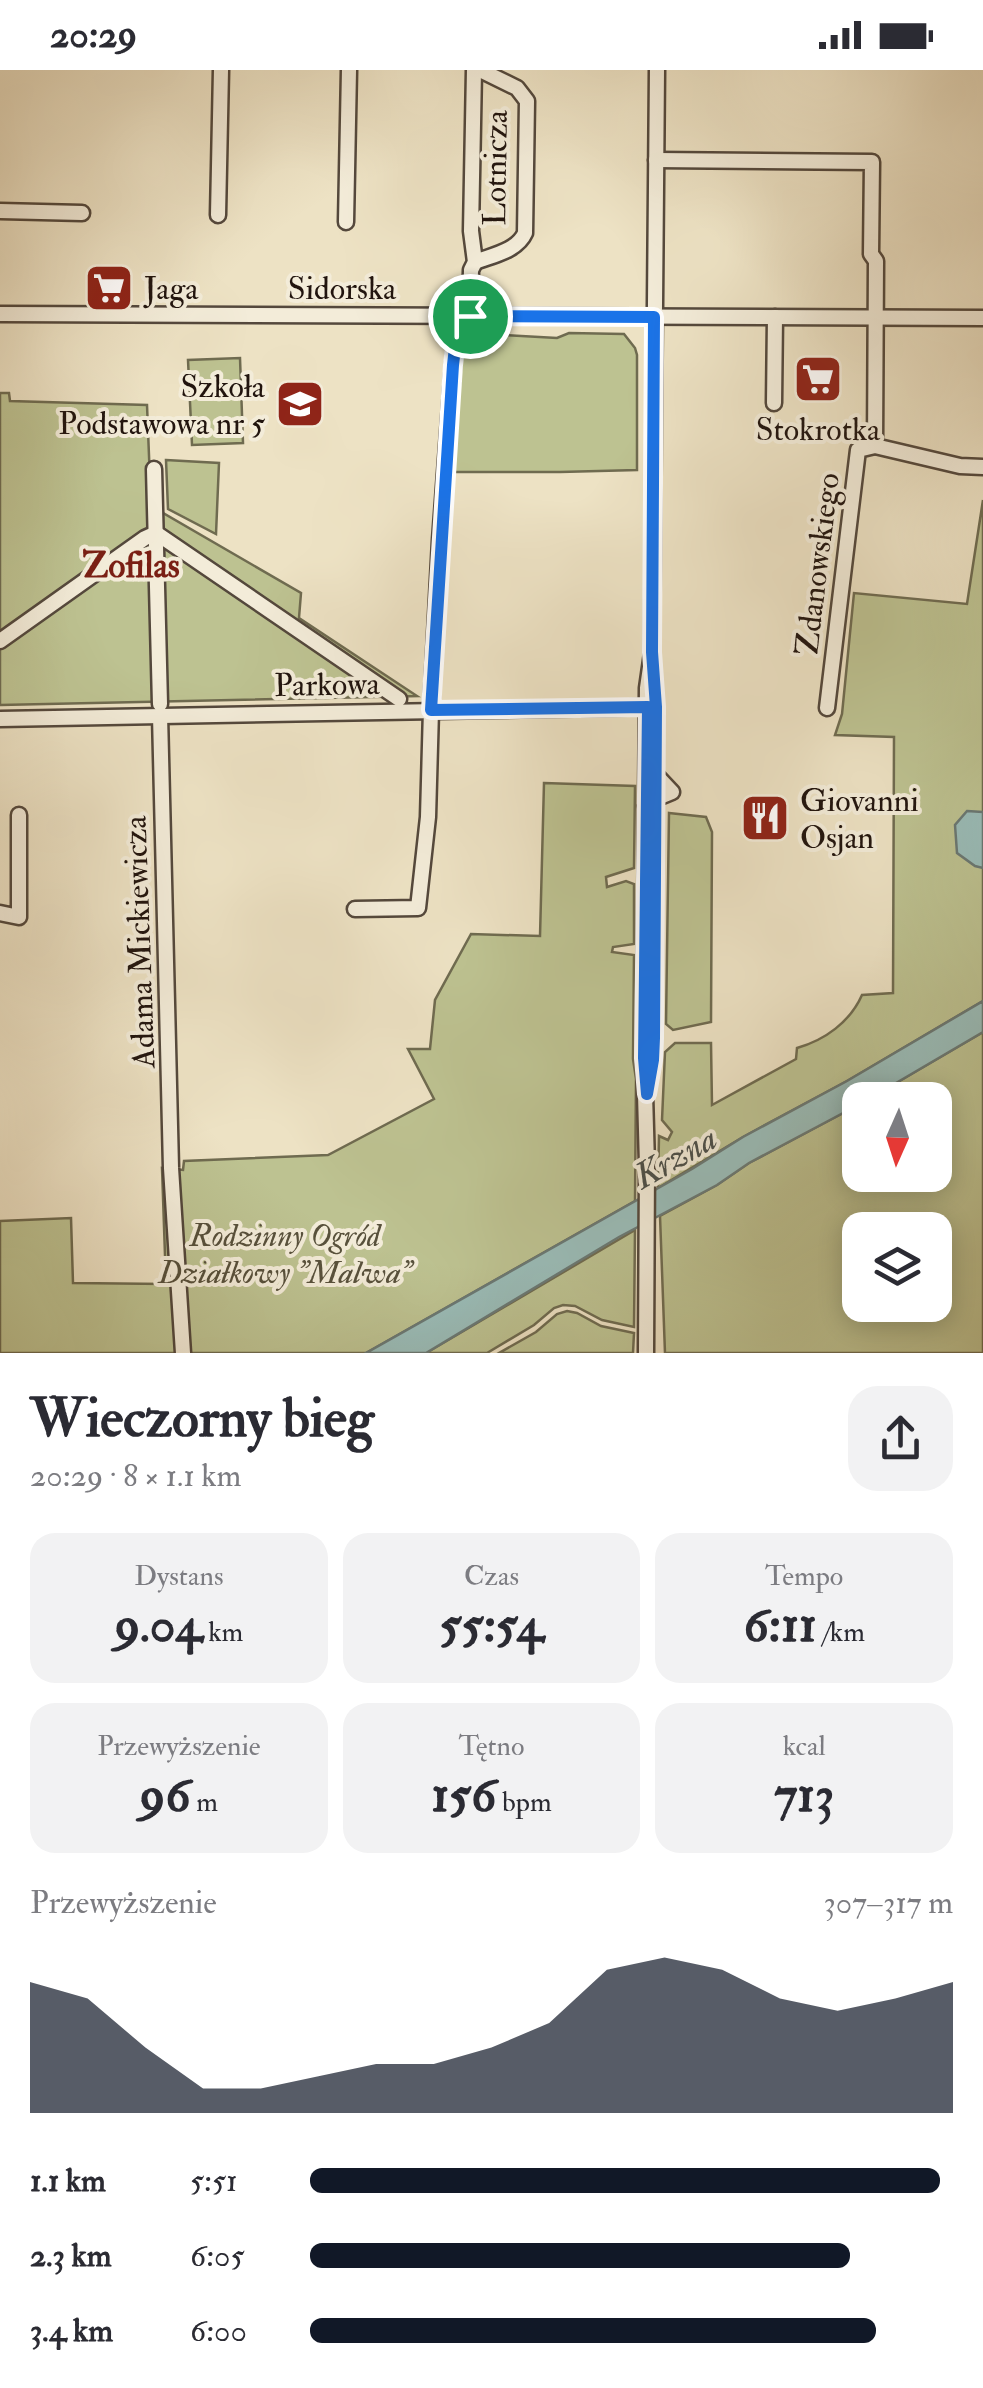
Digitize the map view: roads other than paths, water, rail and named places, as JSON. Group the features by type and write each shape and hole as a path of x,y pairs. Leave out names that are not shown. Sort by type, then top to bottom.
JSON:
{"street":[{"path":"218,215 221,70"},
{"path":"346,222 349,70"},
{"name":"Lotnicza","path":"354,908 418,908 428,817 453,365 456,339 470,316 471,270 475,262 471,231 477,70 517,88 526,101 525,233 515,247 475,262"},
{"path":"646,1353 647,1094 653,1060 656,70"},
{"name":"Zdanowskiego","path":"656,160 872,162 875,446 858,450 826,708"},
{"path":"0,211 82,213"},
{"name":"Sidorska","path":"0,314 983,318"},
{"path":"774,402 775,317"},
{"path":"875,446 960,466 983,467"},
{"name":"Adama Mickiewicza","path":"154,469 171,1168 183,1353"},
{"path":"0,641 156,533 398,698"},
{"path":"651,802 656,775 652,707"},
{"name":"Parkowa","path":"0,719 160,709 652,707"},
{"path":"651,802 672,792 656,775"},
{"path":"0,913 19,917 19,815"}],"water":[{"path":"967,811 983,812 983,868 957,853 955,825"},
{"path":"983,1001 983,1032 898,1082 847,1081"},
{"path":"842,1084 842,1114 619,1237 426,1353 366,1353 692,1169"}],"place":[{"name":"Jaga","path":"109,288"},
{"name":"Stokrotka","path":"818,379"},
{"name":"Szkoła Podstawowa nr 5","path":"300,404"},
{"name":"Giovanni Osjan","path":"765,818"}],"district":[{"name":"Zofilas","path":"131,565"}],"water label":[{"name":"Krzna","path":"675,1157"}],"park label":[{"name":"Rodzinny Ogród Działkowy \"Malwa\"","path":"285,1254"}]}
